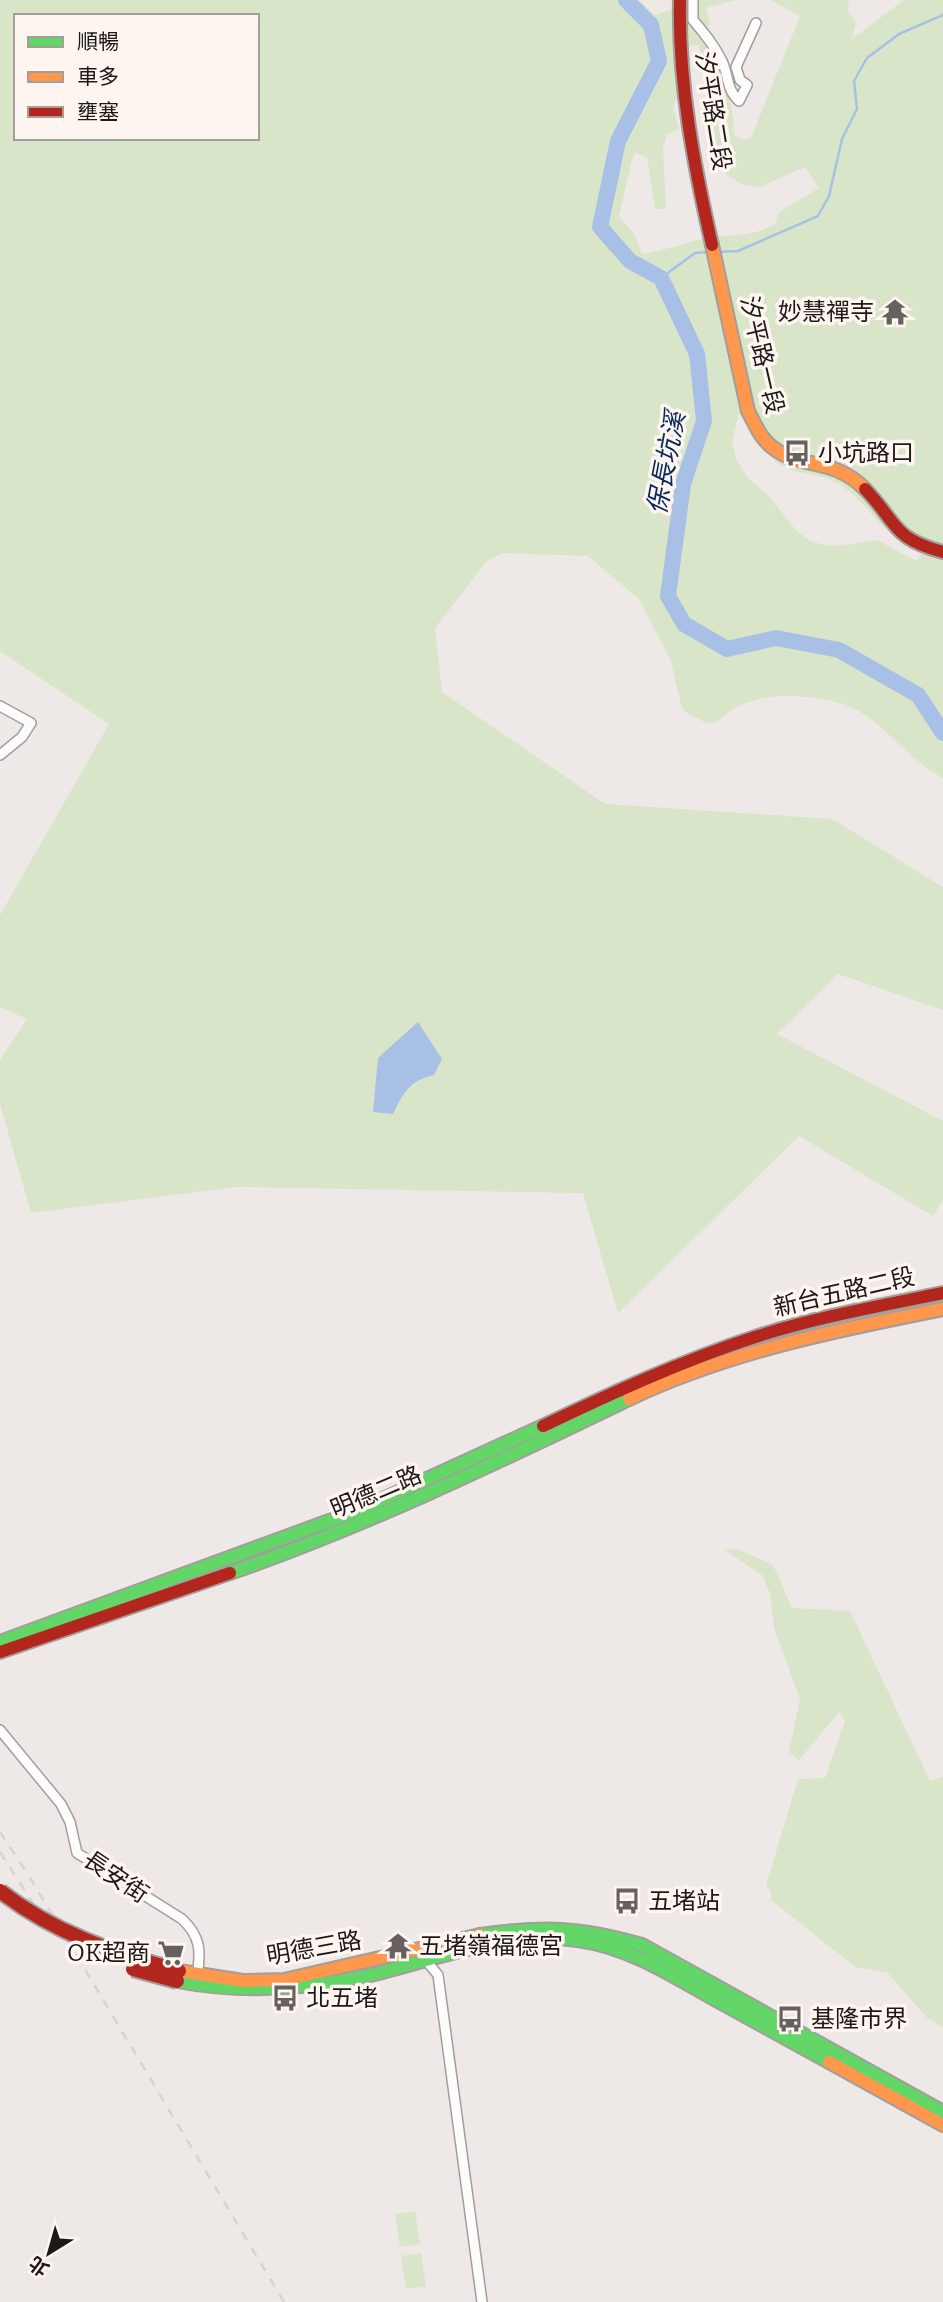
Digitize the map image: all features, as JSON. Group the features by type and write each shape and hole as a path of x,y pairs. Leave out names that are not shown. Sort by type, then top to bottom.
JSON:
{"main road":[{"name":"汐平路二段","path":"682,2 686,103 717,267"},
{"name":"汐平路一段","path":"717,267 748,411 755,428 773,450 789,458 839,471 854,479 881,508 891,529 915,546 943,552"},
{"name":"新台五路二段","path":"755,1337 832,1315 943,1293"},
{"name":"新台五路二段","path":"762,1351 853,1325 943,1309"},
{"name":"明德二路","path":"0,1642 359,1510 648,1377 755,1337"},
{"name":"明德二路","path":"0,1652 305,1547 453,1483 654,1387 762,1351"},
{"name":"明德三路","path":"0,1891 31,1914 81,1939 178,1976"},
{"name":"明德三路","path":"0,1904 26,1923 117,1964 243,1992 286,1991 449,1948 522,1940 560,1939 594,1943 637,1956 741,2006 943,2112"},
{"name":"明德三路","path":"741,2006 943,2125"}],"street":[{"path":"682,2 693,20 708,36 725,69 727,85 740,101 747,85 740,80 736,67 756,23"},
{"path":"0,706 31,723 2,752"},
{"name":"長安街","path":"0,1730 61,1804 70,1822 77,1853 182,1919 196,1932 201,1947 197,1980"},
{"path":"449,1948 438,1975 482,2302"},
{"path":"423,1956 438,1975"}],"green space":[{"path":"0,0 639,0 655,15 687,4 688,0 736,0 706,8 710,24 697,35 724,82 734,135 744,140 751,138 800,16 771,0 849,0 848,11 856,23 852,39 904,0 943,0 943,778 915,759 864,714 836,702 802,697 768,697 735,708 712,723 682,709 671,661 639,599 588,556 502,553 486,562 435,628 442,692 605,804 832,819 943,887 943,1010 838,974 777,1034 943,1121 943,1200 933,1216 799,1136 618,1313 583,1193 236,1187 31,1213 0,1104 0,1060 27,1019 0,1007 0,915 109,724 0,651","holes":["699,45 715,137 715,157 726,174 741,184 760,187 805,167 819,188 778,213 776,223 757,232 711,237 642,254 635,235 619,216 632,160 636,153 647,158 655,209 666,209 663,148 667,134 679,129 673,107 679,92 674,47","739,414 769,456 785,468 838,483 898,540 922,554 916,561 877,540 838,546 810,541 795,529 767,494 748,478 736,459 732,440"]},
{"path":"738,1549 773,1565 792,1608 850,1611 930,1781 943,1777 943,2027 927,2018 887,1972 855,1967 771,1900 771,1891 766,1886 798,1779 825,1778 845,1721 839,1712 799,1760 789,1752 800,1699 774,1628 770,1593 762,1575 725,1550"},
{"path":"415,2211 420,2244 400,2247 395,2214"},
{"path":"421,2253 426,2286 406,2289 401,2256"}],"water":[{"path":"418,1022 442,1059 434,1075 419,1080 408,1088 393,1114 373,1112 378,1058"}],"waterway":[{"name":"保長坑溪","path":"626,0 651,25 659,61 618,141 600,227 630,261 661,278 697,354 704,421 683,484 668,596 684,624 727,649 776,638 839,650 918,695 943,733"},
{"name":"保長坑溪","path":"716,252 738,251 818,216 829,196 842,139 857,109 854,81 867,58 899,34 943,15"},
{"name":"保長坑溪","path":"661,278 695,253 709,252"}],"railway":[{"path":"0,1832 284,2302"},
{"path":"0,1852 34,1905"}],"traffic: fast":[{"path":"230,1573 382,1513 629,1399"},
{"path":"0,1642 359,1510 543,1426"},
{"path":"480,1935 523,1930 561,1930 642,1945 943,2112"},
{"path":"177,1981 225,1987 295,1987 366,1976 498,1943 524,1939 578,1940 630,1954 829,2062"}],"traffic: slow":[{"path":"712,245 748,411 761,435 783,454 840,472 865,489"},
{"path":"629,1399 667,1382 744,1355 823,1334 943,1309"},
{"path":"179,1971 243,1981 284,1980 480,1935"},
{"path":"829,2062 943,2125"}],"traffic: jam":[{"path":"680,0 688,124 712,245"},
{"path":"865,489 904,535 926,547 943,552"},
{"path":"543,1426 648,1378 755,1337 825,1318 943,1293"},
{"path":"0,1652 230,1573"},
{"path":"0,1891 42,1919 85,1940 179,1971"},
{"path":"133,1969 177,1981"}],"place":[{"name":"妙慧禪寺","path":"895,312"},
{"name":"小坑路口","path":"797,453"},
{"name":"五堵站","path":"627,1901"},
{"name":"五堵嶺福德宮","path":"398,1946"},
{"name":"OK超商","path":"171,1953"},
{"name":"北五堵","path":"285,1998"},
{"name":"基隆市界","path":"790,2019"}]}
